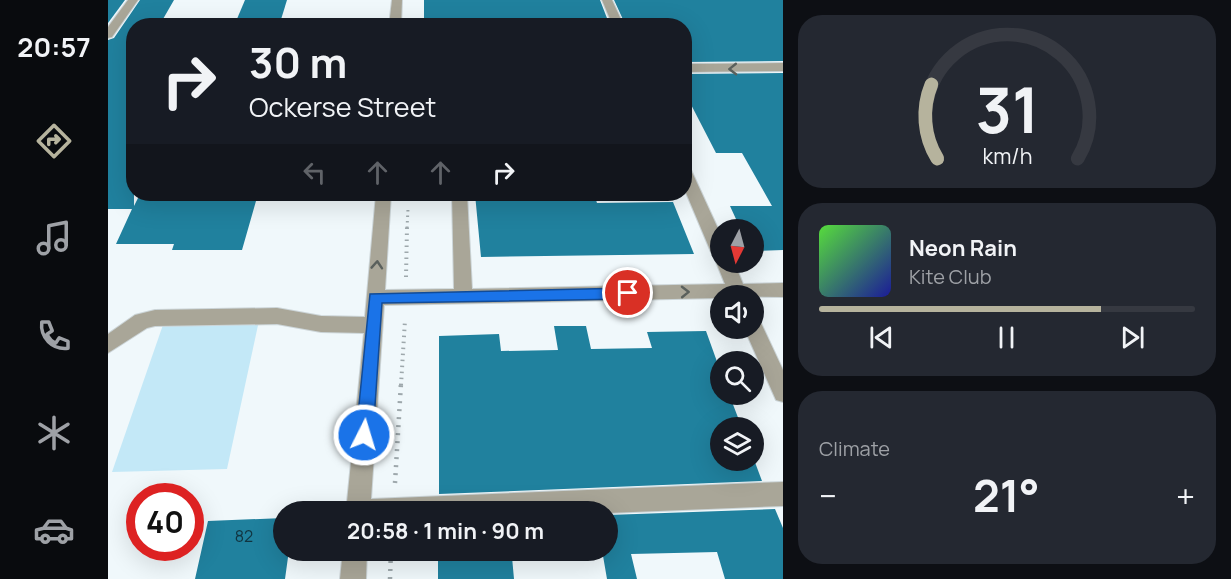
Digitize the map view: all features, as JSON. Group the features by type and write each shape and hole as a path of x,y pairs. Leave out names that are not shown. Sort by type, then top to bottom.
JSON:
{"street":[{"path":"108,35 133,0"},
{"path":"396,18 397,0"},
{"path":"608,0 616,18"},
{"path":"692,68 783,68"},
{"path":"692,188 710,229"},
{"path":"359,501 382,201"},
{"path":"459,201 463,297"},
{"path":"764,291 783,290"},
{"path":"375,298 710,293"},
{"path":"108,345 142,321 155,318 277,316 321,324 374,325"},
{"path":"758,339 783,393"},
{"path":"618,501 783,495"},
{"path":"353,579 354,561"}],"path":[{"path":"394,501 406,297 408,205"},
{"path":"390,579 391,561"}],"shaded area":[{"path":"260,316 227,469 112,472 165,319"}],"building":[{"path":"108,0 125,0 108,23"},
{"path":"140,0 174,0 164,18 128,18"},
{"path":"245,0 287,0 281,18 237,18"},
{"path":"424,0 600,0 607,18 424,18"},
{"path":"614,0 783,0 783,61 692,62 692,18 622,18"},
{"path":"126,20 126,201 134,201 134,206 136,201 256,201 242,250 172,250 174,244 116,244 132,209 108,209 108,40 114,38"},
{"path":"783,73 783,250 764,251 764,219 736,219 730,206 772,206 742,153 716,153 692,106 692,74"},
{"path":"476,201 673,202 694,254 481,257"},
{"path":"554,326 586,326 591,349 652,348 647,332 706,331 713,351 710,351 710,405 733,405 738,417 710,417 710,471 758,471 762,481 439,494 439,336 499,334 501,351 558,350"},
{"path":"775,509 783,528 783,579 725,579 717,552 631,554 637,579 607,579 604,561 618,561 618,515"},
{"path":"273,518 273,561 287,561 285,579 195,579 199,561 204,561 204,539 208,521"},
{"path":"438,561 512,561 514,579 438,579"}],"route":[{"path":"364,435 375,298 628,293"}]}
